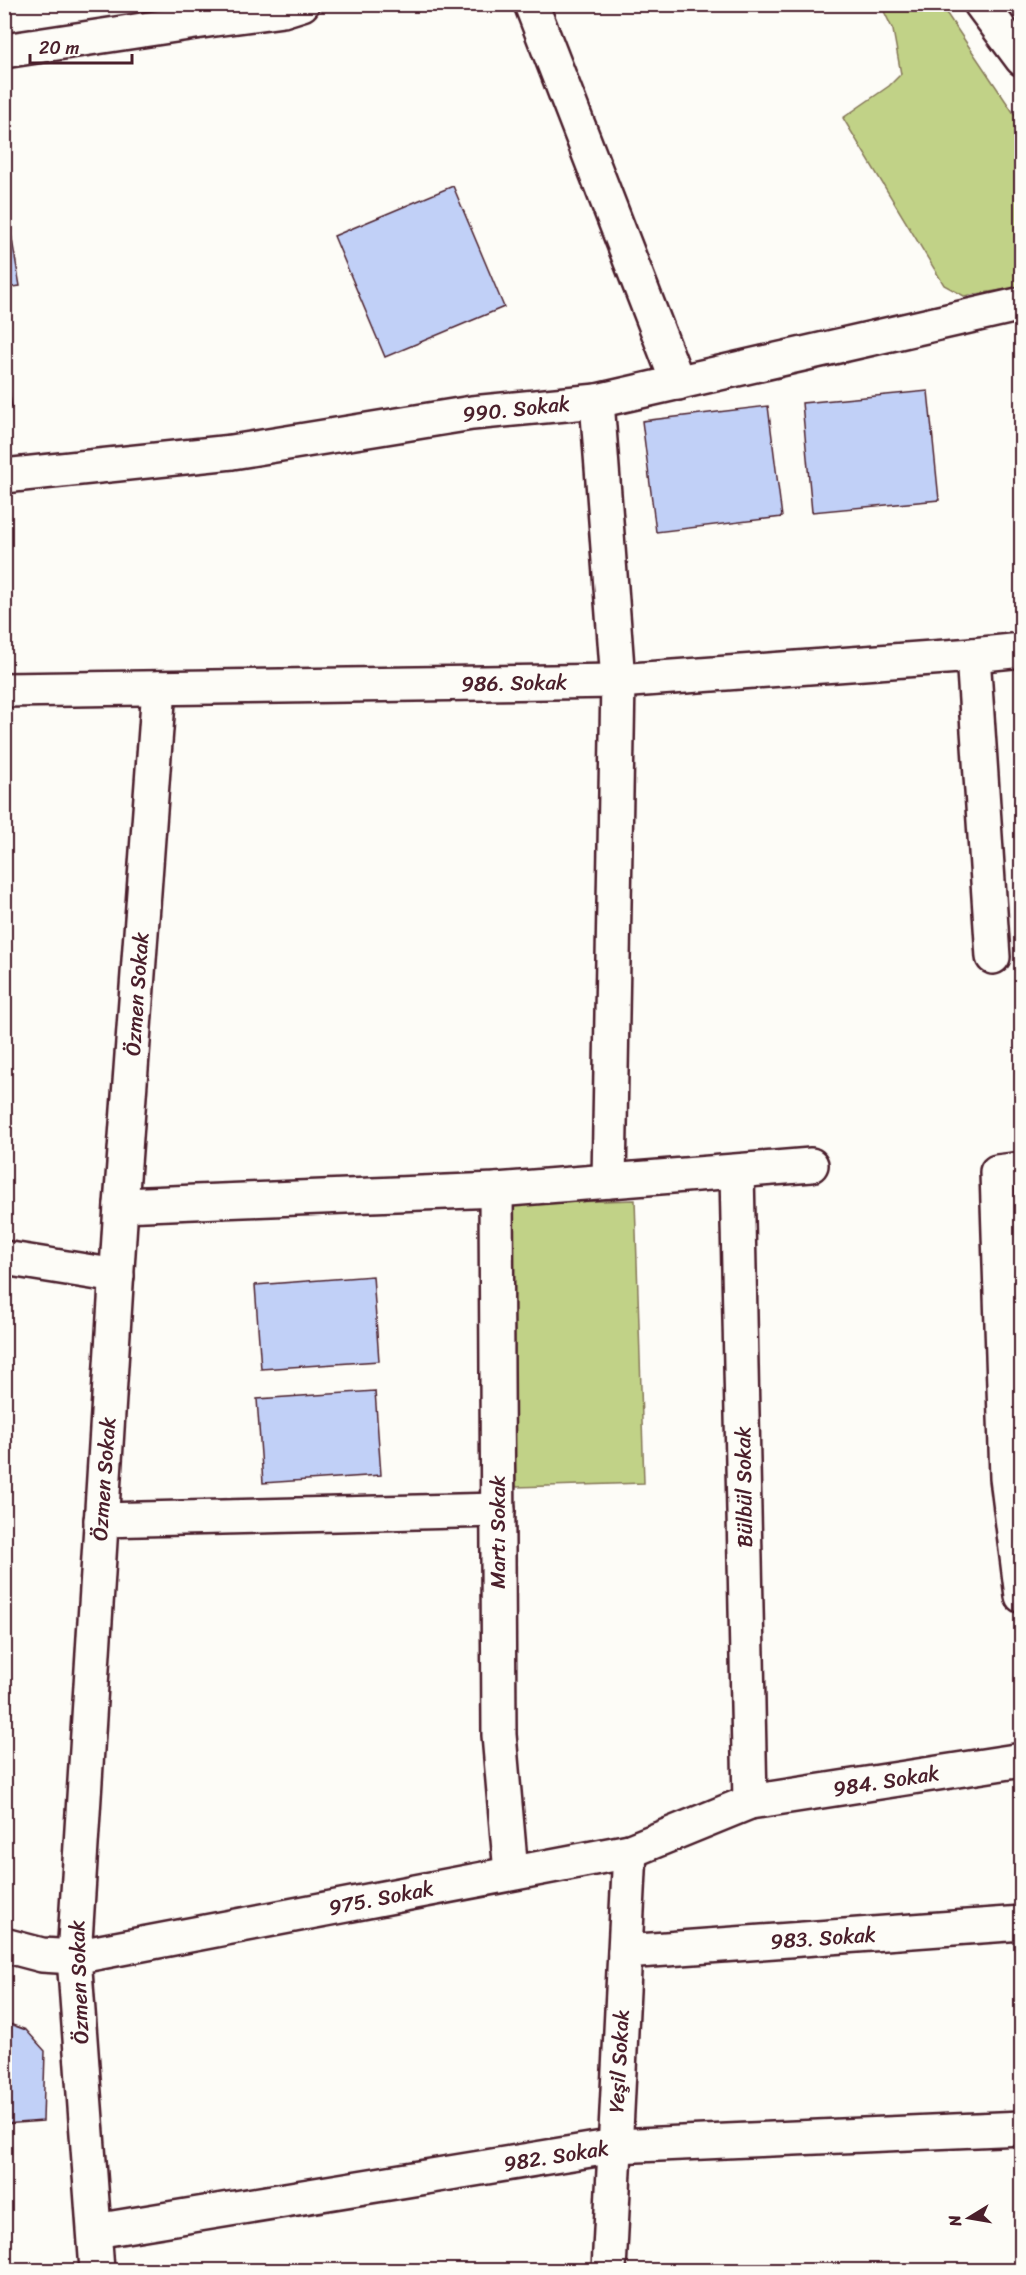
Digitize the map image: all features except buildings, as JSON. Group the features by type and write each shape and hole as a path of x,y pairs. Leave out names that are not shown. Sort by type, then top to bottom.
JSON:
{"street":[{"path":"4,51 215,18 283,10 302,4"},
{"path":"531,4 678,383"},
{"path":"981,4 1022,59"},
{"name":"990. Sokak","path":"4,476 232,452 472,413 597,401 1022,304"},
{"path":"597,401 618,681 609,1181"},
{"name":"986. Sokak","path":"4,690 618,681 1022,650"},
{"path":"973,655 993,957"},
{"name":"Özmen Sokak","path":"97,2271 74,1957 121,1205 159,688"},
{"path":"121,1205 496,1190 811,1166"},
{"path":"1022,1169 997,1172 1013,1416 1007,1478 1022,1596"},
{"name":"Bülbül Sokak","path":"737,1172 750,1802"},
{"name":"Martı Sokak","path":"496,1190 499,1735 511,1873"},
{"path":"4,1258 117,1276"},
{"path":"101,1520 498,1510"},
{"name":"984. Sokak","path":"750,1802 1022,1760"},
{"name":"975. Sokak","path":"4,1945 42,1955 74,1957 630,1851 750,1802"},
{"name":"Yeşil Sokak","path":"609,2271 630,1851"},
{"name":"983. Sokak","path":"625,1952 1022,1923"},
{"name":"982. Sokak","path":"95,2231 615,2146 1022,2128"}],"green space":[{"path":"881,5 941,5 1021,124 1021,287 964,296 944,285 843,118 889,86 901,74 893,30"},
{"path":"635,1200 644,1483 516,1487 507,1204"}]}
